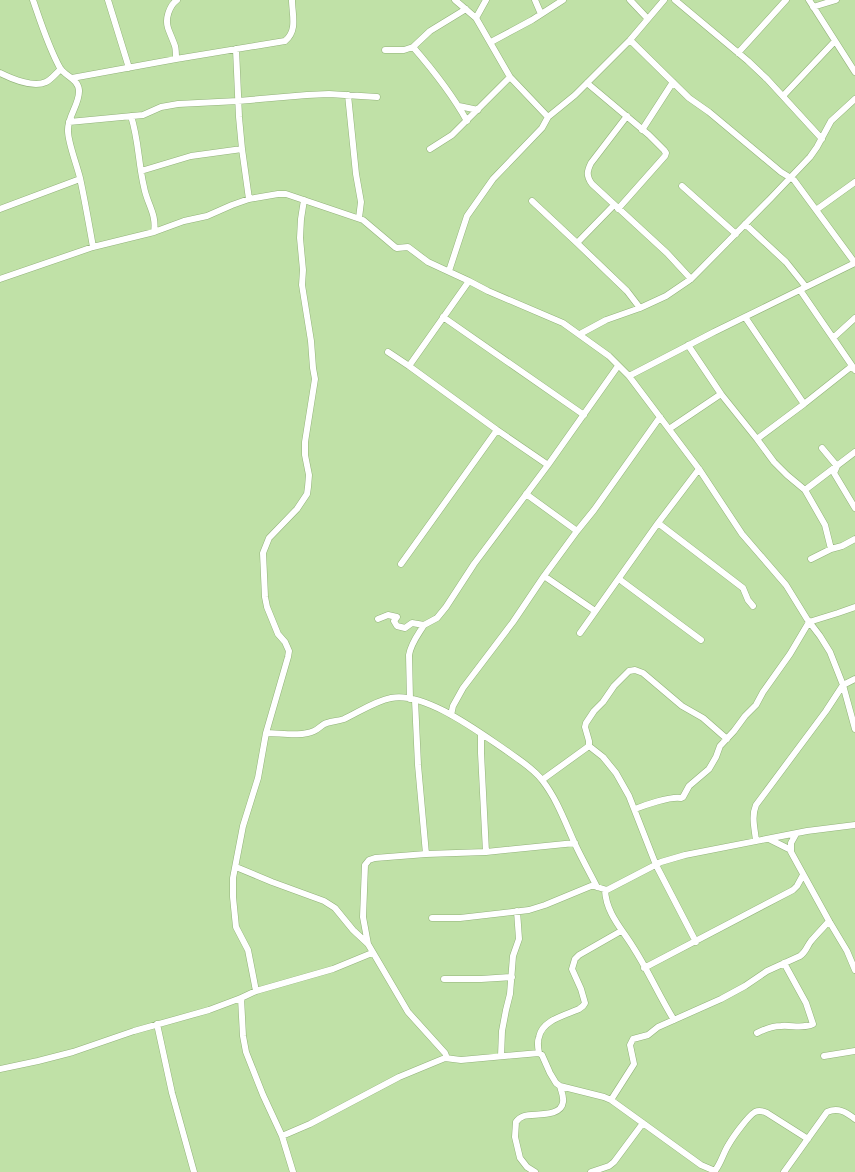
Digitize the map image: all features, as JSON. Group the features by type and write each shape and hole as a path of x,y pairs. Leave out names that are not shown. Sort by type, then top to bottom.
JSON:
{"street":[{"path":"33,0 50,48 61,69 77,84 79,91 69,122 68,132 80,179 93,247"},
{"path":"108,0 129,68"},
{"path":"176,59 175,45 167,26 169,9 177,0"},
{"path":"72,78 285,41 292,34 292,0"},
{"path":"454,0 476,18 510,77 548,117"},
{"path":"476,18 486,0"},
{"path":"535,0 541,14"},
{"path":"491,42 563,0"},
{"path":"630,0 648,19"},
{"path":"449,271 467,216 493,179 542,128 548,117 575,95 630,40 664,0"},
{"path":"676,0 767,79 822,139"},
{"path":"738,53 786,0"},
{"path":"809,0 855,72"},
{"path":"814,7 836,0"},
{"path":"385,50 404,50 413,47 430,31 466,9"},
{"path":"629,376 688,345 855,263 796,183 689,98 630,40"},
{"path":"783,96 835,42"},
{"path":"413,47 431,68 459,106 467,121"},
{"path":"236,49 242,149 249,199"},
{"path":"0,73 12,79 28,83 42,83 47,82 61,69"},
{"path":"430,149 452,135 510,77"},
{"path":"642,130 673,82"},
{"path":"577,242 616,207 665,156 666,153 627,116 587,83"},
{"path":"69,122 143,115 162,107 178,104 329,94 377,97"},
{"path":"348,95 356,174 361,202 359,218"},
{"path":"580,334 606,320 640,308 666,296 691,279 810,156 822,139 831,121 855,98"},
{"path":"459,106 478,110"},
{"path":"131,116 136,131 144,189 155,220 154,232"},
{"path":"627,116 591,162 587,170 587,176 592,184 667,254 691,279"},
{"path":"141,171 191,156 242,149"},
{"path":"0,209 80,179"},
{"path":"816,210 855,182"},
{"path":"682,186 736,234"},
{"path":"0,279 93,247 154,232 184,221 207,216 249,199 286,194 359,218 370,224 381,236 395,247 408,247 428,262 488,291 563,323 609,356 629,376 699,469 742,534 786,585 830,652 843,685 855,729"},
{"path":"256,991 248,950 236,927 234,917 233,878 243,826 258,778 266,733 283,679 289,651 283,639 278,634 267,608 264,586 264,548 268,538 292,514 307,494 309,480 305,456 305,442 315,379 311,341 302,285 303,270 300,238 304,200"},
{"path":"532,201 627,291 640,308"},
{"path":"745,224 786,262 833,338 854,368 757,439"},
{"path":"409,366 469,281"},
{"path":"444,317 584,415"},
{"path":"745,318 804,404"},
{"path":"833,338 855,318"},
{"path":"688,345 720,394 774,462 805,490 825,525 831,549"},
{"path":"388,352 548,465"},
{"path":"426,854 409,655 410,648 424,625 437,618 446,607 474,564 548,465 618,366"},
{"path":"669,428 720,394"},
{"path":"451,715 453,706 463,688 513,622 544,576 594,510 660,417"},
{"path":"401,564 497,430"},
{"path":"822,448 837,466"},
{"path":"805,490 855,452"},
{"path":"837,466 834,473 836,478 855,508"},
{"path":"580,633 658,523 699,469"},
{"path":"526,494 577,531"},
{"path":"658,523 743,588 748,600 753,606"},
{"path":"810,559 855,539"},
{"path":"544,576 595,611"},
{"path":"618,579 701,640"},
{"path":"635,809 676,797 683,797 689,786 711,767 720,746 756,705 763,692 790,654 810,622 855,607"},
{"path":"378,619 388,615 397,617 394,621 397,626 405,628 412,623 424,625"},
{"path":"696,942 656,865 635,809 616,773 603,757 589,746 585,727 594,711 614,686 629,671 635,670 643,673 682,706 703,718 727,739"},
{"path":"756,841 753,818 756,805 826,711 843,685 855,679"},
{"path":"266,733 301,734 315,731 327,722 343,719 366,707 391,698 413,699 451,715 527,766 542,780 557,804 598,887"},
{"path":"481,734 480,753 486,852"},
{"path":"542,780 589,746"},
{"path":"432,918 460,918 545,906 591,886 605,890 612,888 656,865 685,855 855,824"},
{"path":"790,850 791,843 796,834"},
{"path":"769,839 790,850 847,951 855,970"},
{"path":"448,1058 408,1012 368,944 363,917 363,892 365,866 367,862 375,858 426,854 486,852 575,843"},
{"path":"236,866 272,882 324,901 335,908 353,930 368,944"},
{"path":"644,968 793,890 803,875"},
{"path":"605,890 605,897 609,911 633,947 674,1020"},
{"path":"501,1056 502,1031 510,994 513,956 519,939 517,911"},
{"path":"611,1100 634,1064 630,1050 631,1041 648,1035 658,1027 721,999 745,986 767,971 804,954 812,939 829,921"},
{"path":"538,1053 538,1037 544,1027 552,1021 579,1009 585,1003 581,989 572,969 575,959 579,955 621,931"},
{"path":"0,1069 73,1052 134,1031 209,1010 256,991 333,969 372,953"},
{"path":"756,1033 771,1027 804,1027 813,1024 806,1003 784,963"},
{"path":"444,979 481,980 512,977"},
{"path":"241,998 243,1036 246,1052 263,1096 282,1136 293,1172"},
{"path":"157,1024 172,1092 194,1172"},
{"path":"824,1056 855,1051"},
{"path":"282,1136 310,1124 399,1077 448,1058 461,1060 538,1053 542,1055 556,1083 560,1086 611,1100 701,1165 714,1172 722,1160 728,1146 755,1112 762,1111 767,1113 808,1139"},
{"path":"535,1172 526,1167 520,1158 516,1137 516,1122 523,1116 539,1115 558,1110 563,1101 560,1086"},
{"path":"784,1172 827,1112 833,1109 838,1109 855,1119"},
{"path":"591,1172 609,1166 614,1162 643,1123"}]}
